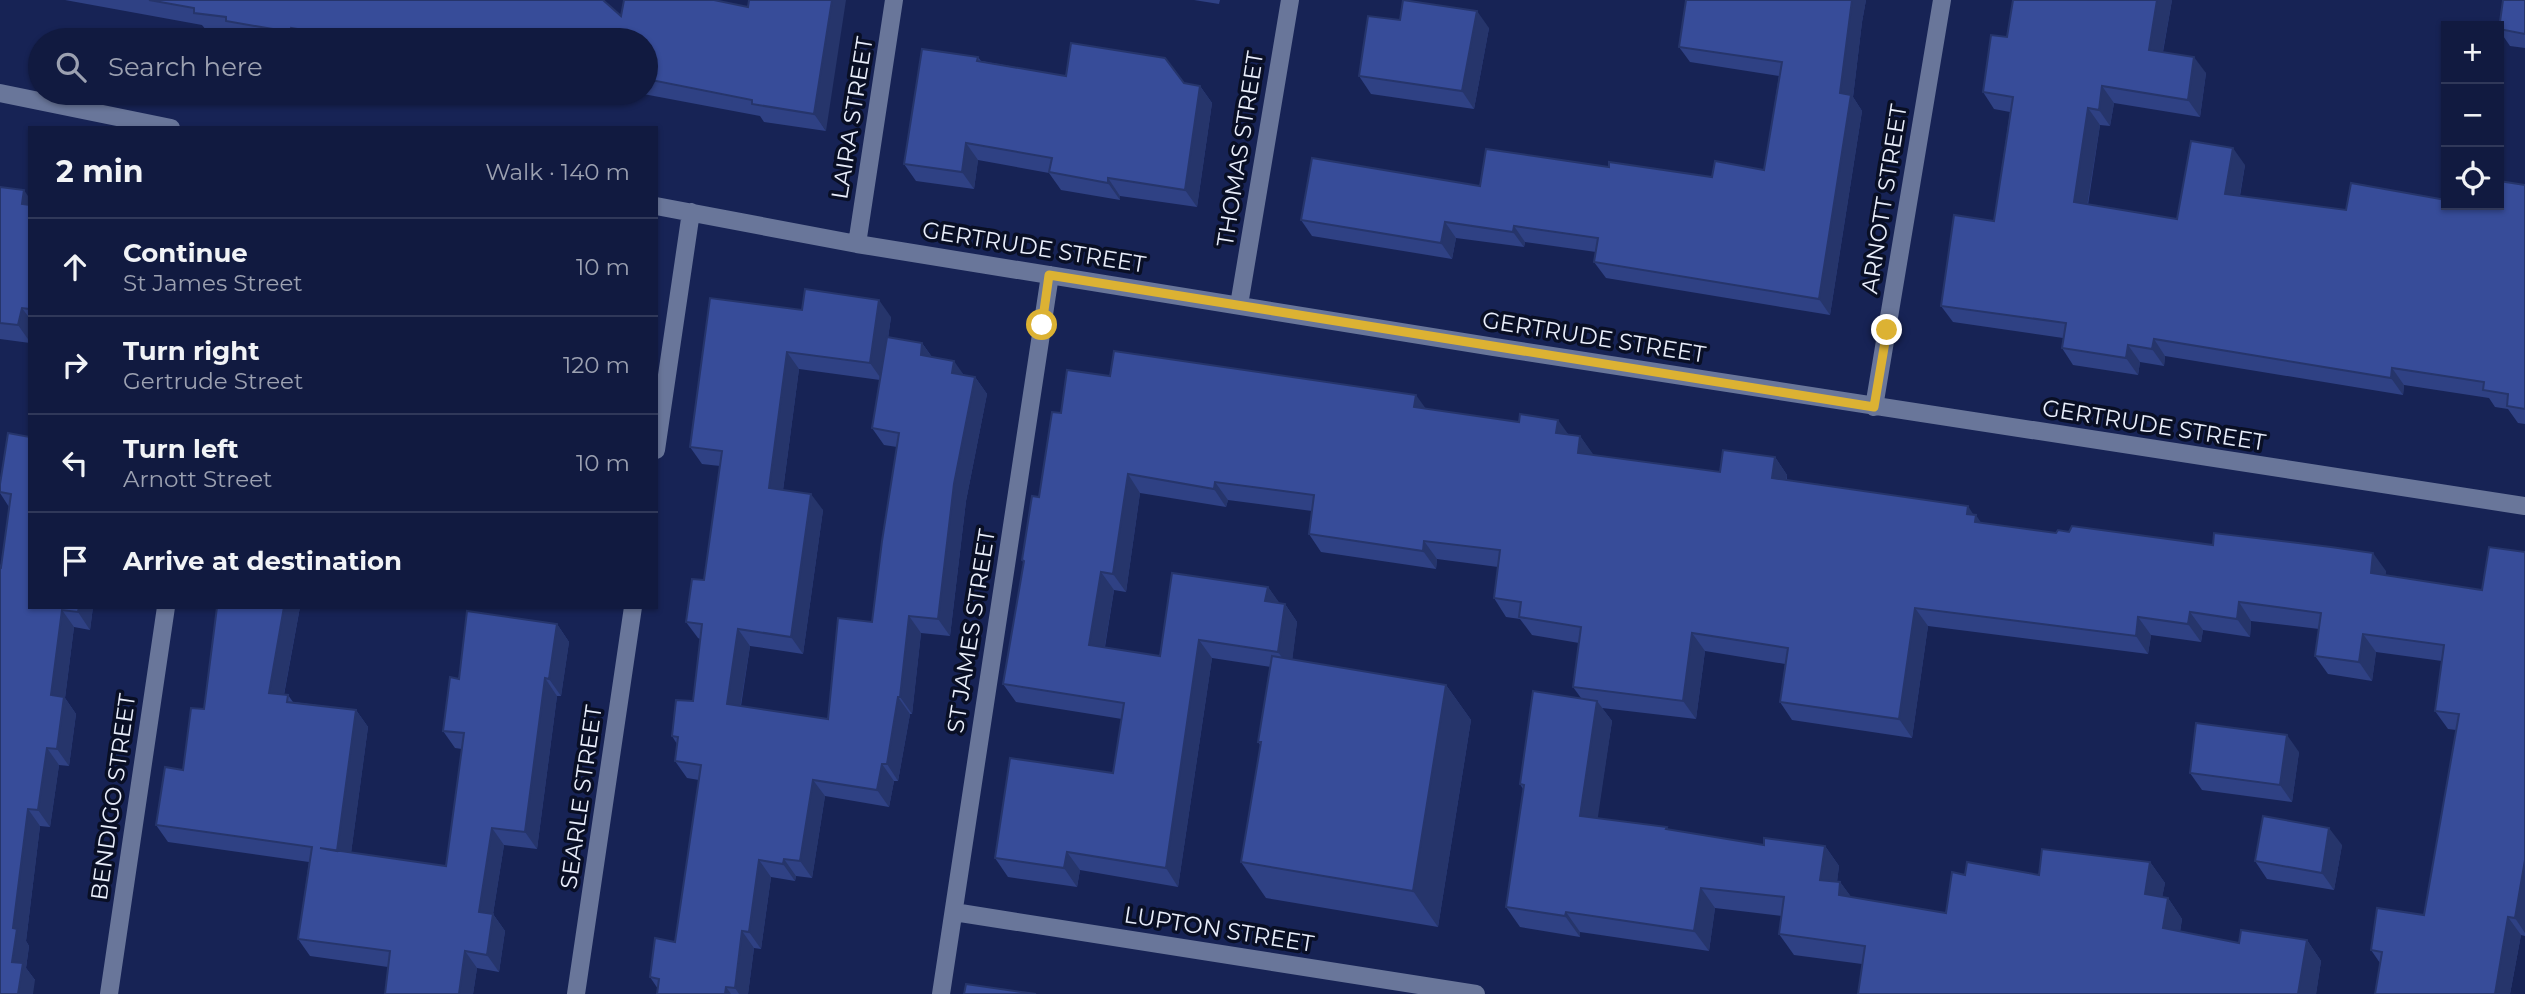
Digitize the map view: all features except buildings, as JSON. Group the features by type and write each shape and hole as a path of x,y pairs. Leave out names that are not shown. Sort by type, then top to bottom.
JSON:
{"street":[{"name":"LAIRA STREET","path":"857,244 894,0"},
{"name":"THOMAS STREET","path":"1239,305 1290,0"},
{"name":"ARNOTT STREET","path":"1874,407 1942,0"},
{"path":"0,93 28,99"},
{"path":"59,105 161,126"},
{"name":"GERTRUDE STREET","path":"658,206 857,244 1049,275 1874,407 2525,506"},
{"path":"658,436 691,212"},
{"name":"ST JAMES STREET","path":"941,994 1049,275"},
{"name":"BENDIGO STREET","path":"109,994 166,609"},
{"name":"SEARLE STREET","path":"576,994 633,609"},
{"name":"LUPTON STREET","path":"954,912 1476,994"}],"route":[{"path":"1042,325 1049,275 1874,407 1887,330"}]}
